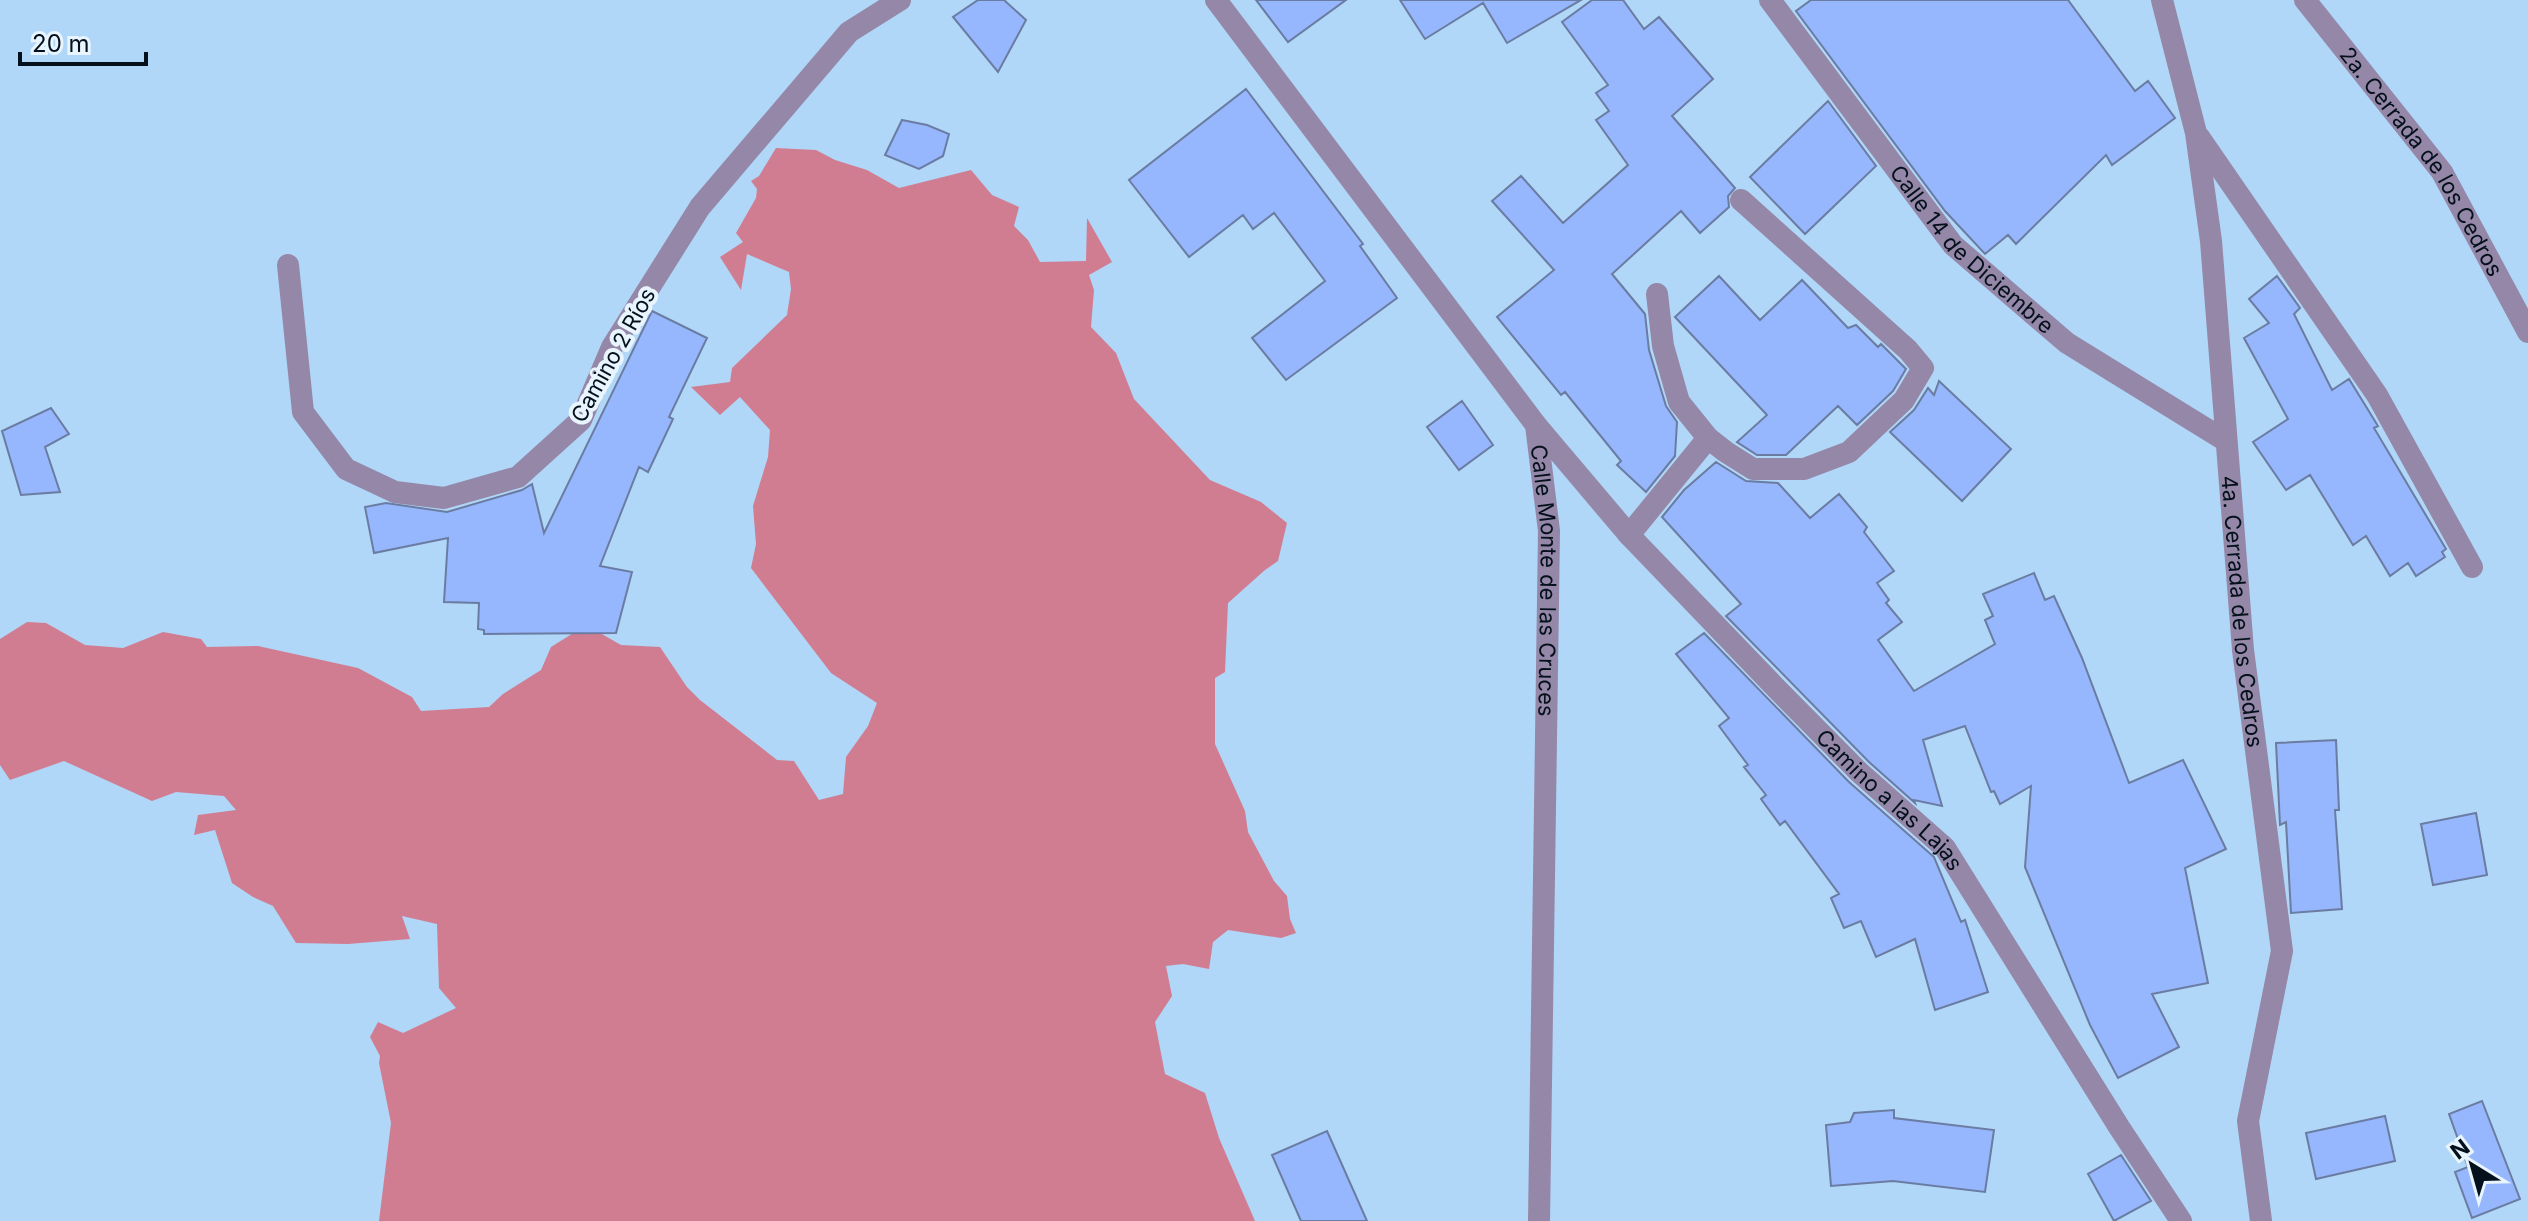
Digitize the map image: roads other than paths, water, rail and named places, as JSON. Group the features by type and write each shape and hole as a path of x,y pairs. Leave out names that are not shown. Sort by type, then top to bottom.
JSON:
{"street":[{"name":"Camino 2 Ríos","path":"288,265 303,412 346,469 395,492 444,498 518,477 581,420 612,347 700,207 849,32 900,0"},
{"name":"Calle Monte de las Cruces","path":"1216,0 1536,425 1549,531 1539,1221"},
{"name":"Calle 14 de Diciembre","path":"1770,0 1953,245 2067,343 2226,441"},
{"name":"4a. Cerrada de los Cedros","path":"2162,0 2196,133 2211,241 2243,650 2282,951 2248,1121 2261,1221"},
{"name":"2a. Cerrada de los Cedros","path":"2305,0 2442,172 2528,332"},
{"path":"2196,133 2377,395 2472,567"},
{"path":"1657,294 1663,346 1679,402 1708,438 1753,469 1804,469 1849,452 1904,400 1923,368 1908,350 1741,200"},
{"name":"Camino a las Lajas","path":"1536,425 1629,535 1859,772 1945,848 2111,1115 2181,1221"},
{"path":"1629,535 1708,438"}]}
